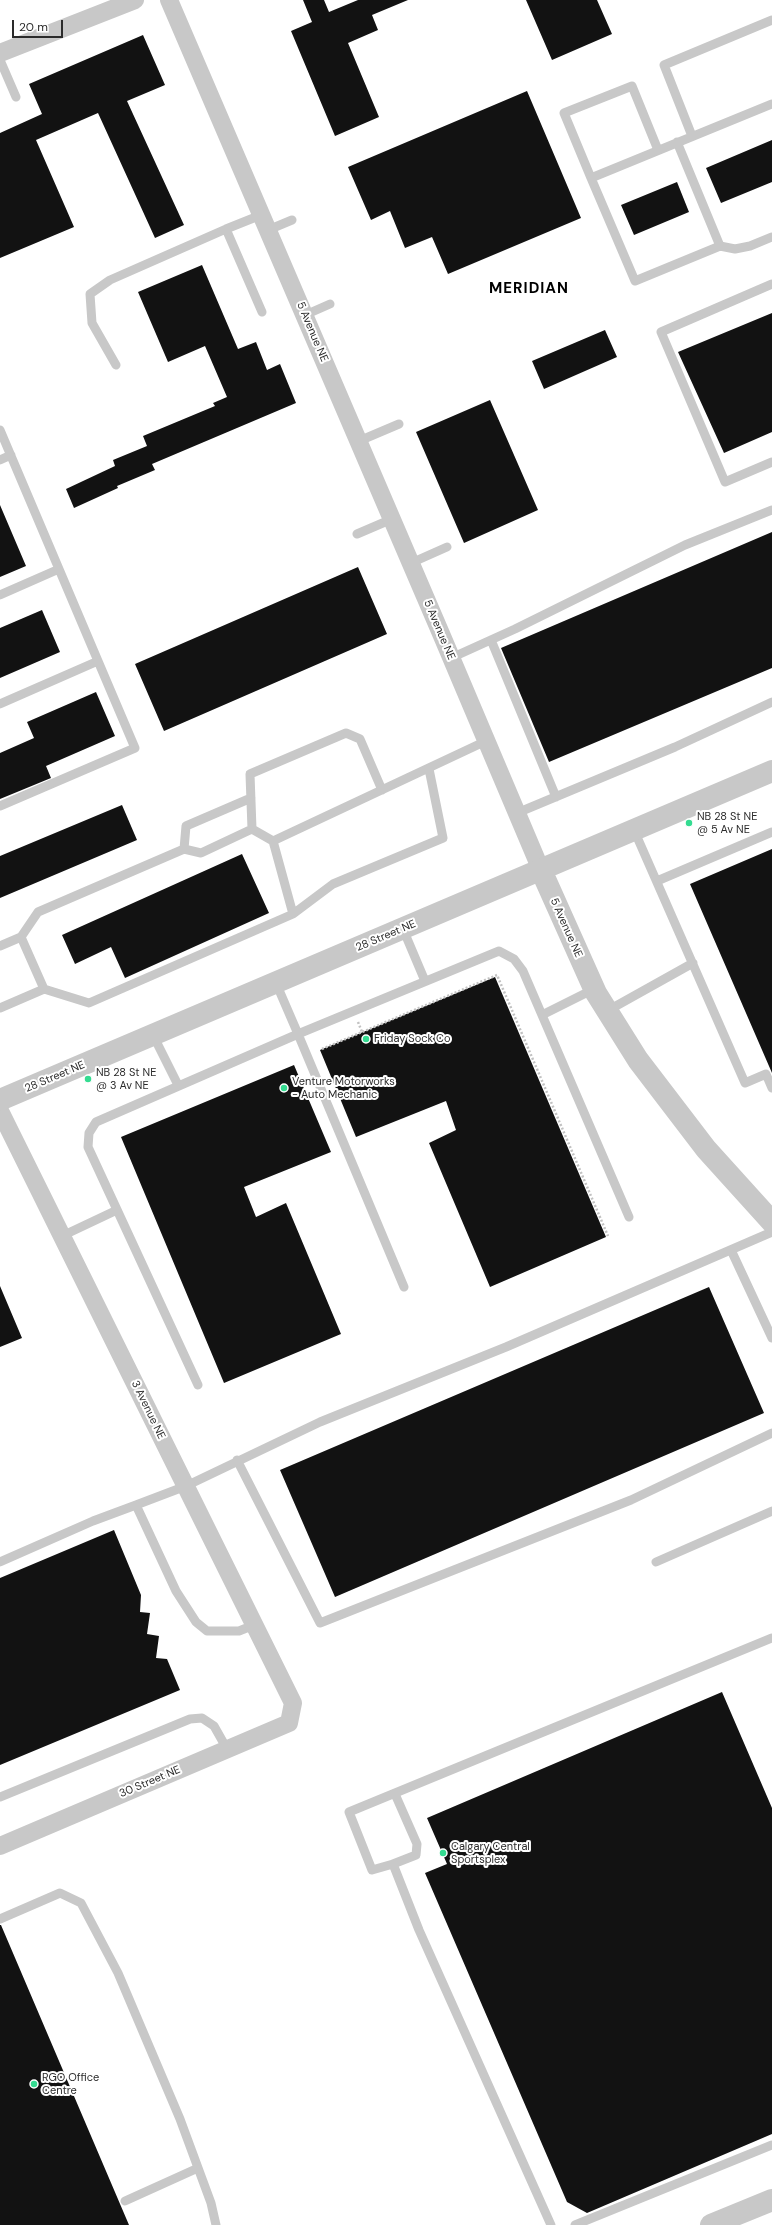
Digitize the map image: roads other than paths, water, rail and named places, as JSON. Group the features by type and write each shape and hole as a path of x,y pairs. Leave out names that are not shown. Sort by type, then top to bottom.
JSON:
{"street":[{"path":"0,54 135,0"},
{"name":"5 Avenue NE","path":"169,0 359,441 540,870 594,989 638,1060 706,1149 772,1222"},
{"name":"28 Street NE","path":"0,1100 772,771"},
{"name":"3 Avenue NE","path":"0,1111 293,1702 291,1711"},
{"name":"30 Street NE","path":"0,1846 289,1723 291,1711"},
{"path":"711,2225 772,2200"}],"lane":[{"path":"692,136 664,65 772,20"},
{"path":"0,60 16,97"},
{"path":"658,150 632,86 564,113 635,281 720,246 734,250 750,246 772,237"},
{"path":"591,178 772,104"},
{"path":"677,142 720,246"},
{"path":"116,365 92,323 90,294 110,280 226,229 265,222 292,220"},
{"path":"226,229 262,312"},
{"path":"772,284 661,332 725,482 772,462"},
{"path":"305,315 330,304"},
{"path":"359,441 399,424"},
{"path":"0,430 135,748 0,806"},
{"path":"0,460 11,455"},
{"path":"451,658 491,640 684,545 772,510"},
{"path":"357,534 392,519"},
{"path":"411,563 448,547"},
{"path":"0,595 59,569"},
{"path":"491,640 556,797"},
{"path":"0,704 98,661"},
{"path":"517,813 675,747 772,702"},
{"path":"252,829 250,774 346,733 360,740 382,790"},
{"path":"273,841 486,741"},
{"path":"0,1008 44,989 90,1003 294,914 333,884 443,838 429,769"},
{"path":"184,849 186,826 251,798"},
{"path":"252,829 273,841 294,914"},
{"path":"0,946 21,937 38,912 184,849 201,853 252,829"},
{"path":"634,830 745,1083 766,1074 772,1088"},
{"path":"657,881 772,832"},
{"path":"403,929 425,981"},
{"path":"21,937 44,989"},
{"path":"198,1385 88,1147 89,1133 96,1122 298,1034 499,951 514,959 523,971 629,1217"},
{"path":"607,1010 693,962"},
{"path":"276,983 404,1287"},
{"path":"542,1015 594,989"},
{"path":"153,1035 178,1085"},
{"path":"62,1236 117,1210"},
{"path":"0,1562 93,1521 186,1486 237,1460 320,1422 506,1347 772,1232"},
{"path":"731,1250 772,1338"},
{"path":"237,1460 320,1623 631,1500 772,1433"},
{"path":"136,1505 176,1591 196,1622 207,1631 239,1631 254,1625"},
{"path":"656,1562 772,1511"},
{"path":"395,1794 417,1844 416,1855 372,1870 348,1812 772,1638"},
{"path":"0,1797 190,1719 202,1718 214,1726 227,1749"},
{"path":"393,1864 419,1930 551,2225"},
{"path":"0,1919 60,1892 81,1903 118,1973 180,2119 211,2203 216,2225"},
{"path":"575,2225 772,2145"},
{"path":"125,2201 198,2168"}],"place":[{"name":"NB 28 St NE @ 5 Av NE","path":"689,823"},
{"name":"Friday Sock Co","path":"366,1039"},
{"name":"NB 28 St NE @ 3 Av NE","path":"88,1079"},
{"name":"Venture Motorworks - Auto Mechanic","path":"284,1088"},
{"name":"Calgary Central Sportsplex","path":"443,1853"},
{"name":"RGO Office Centre","path":"34,2084"}],"district":[{"name":"MERIDIAN","path":"529,289"}]}
